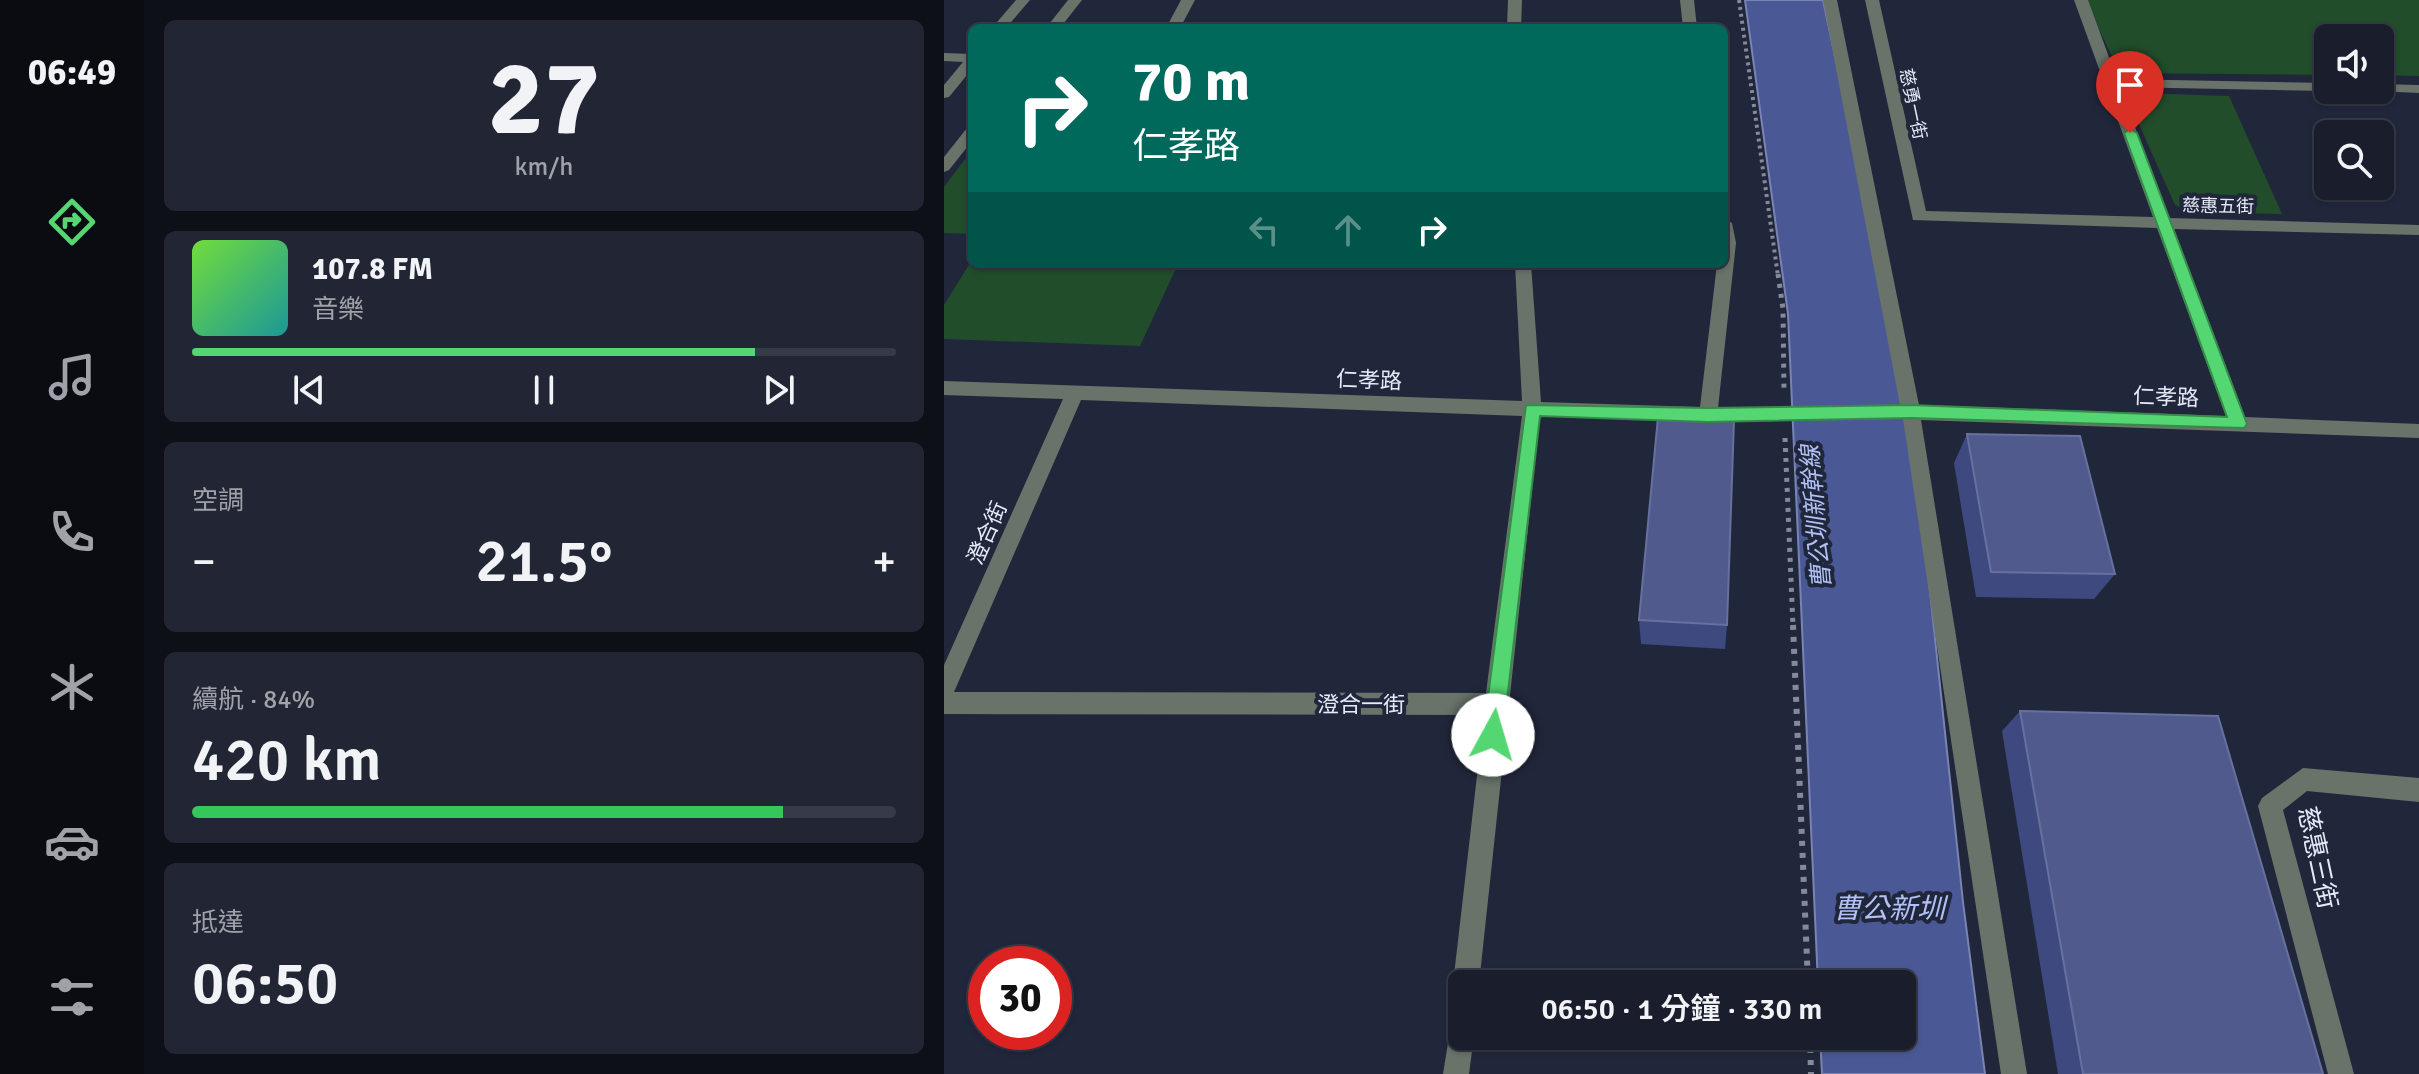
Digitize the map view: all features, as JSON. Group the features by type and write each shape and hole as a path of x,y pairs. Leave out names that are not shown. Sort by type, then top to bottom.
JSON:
{"street":[{"path":"1002,24 1023,0"},
{"path":"1056,24 1075,0"},
{"path":"1175,24 1188,0"},
{"path":"1514,24 1515,0"},
{"path":"1687,0 1690,24"},
{"path":"1830,0 1911,412 2014,1074"},
{"name":"慈勇一街","path":"1872,0 1919,216"},
{"path":"2081,0 2238,424"},
{"path":"944,57 968,59"},
{"path":"944,94 968,64"},
{"path":"2112,83 2314,87"},
{"path":"2394,88 2419,89"},
{"path":"944,167 968,136"},
{"name":"慈惠五街","path":"1919,216 2419,230"},
{"path":"1468,970 1532,410 1523,268"},
{"path":"1708,415 1725,268"},
{"name":"仁孝路","path":"944,388 1074,396 1532,410 1708,415 1911,412 2419,431"},
{"name":"澄合街","path":"944,690 1074,396"},
{"name":"澄合一街","path":"944,703 1496,704"},
{"name":"慈惠三街","path":"2341,1074 2270,806 2303,779 2419,790"},
{"path":"1456,1074 1459,1050"}],"path":[{"path":"1739,0 1783,309 1808,970"},
{"path":"1810,1050 1811,1074"}],"green space":[{"path":"2085,0 2419,0 2419,76 2394,75 2394,24 2314,24 2314,75 2120,73"},
{"path":"2138,93 2229,96 2282,214 2190,212 2175,205 2130,104"},
{"path":"968,155 968,234 944,233 944,187"},
{"path":"968,266 1176,268 1140,346 944,339 944,305"}],"water":[{"name":"曹公新圳","path":"1745,0 1823,0 1911,412 1963,902 1985,1074 1822,1074 1821,1050 1916,1050 1916,970 1817,970 1788,314"}],"building":[{"path":"1658,417 1734,420 1727,625 1639,620"},
{"path":"1967,434 2080,436 2115,574 1991,572"},
{"path":"2020,711 2218,716 2323,1074 2083,1074"}],"route":[{"path":"1493,735 1532,410 1708,415 1911,412 2238,424 2130,133"}],"water label":[{"name":"曹公圳新幹線","path":"1816,517"}]}
